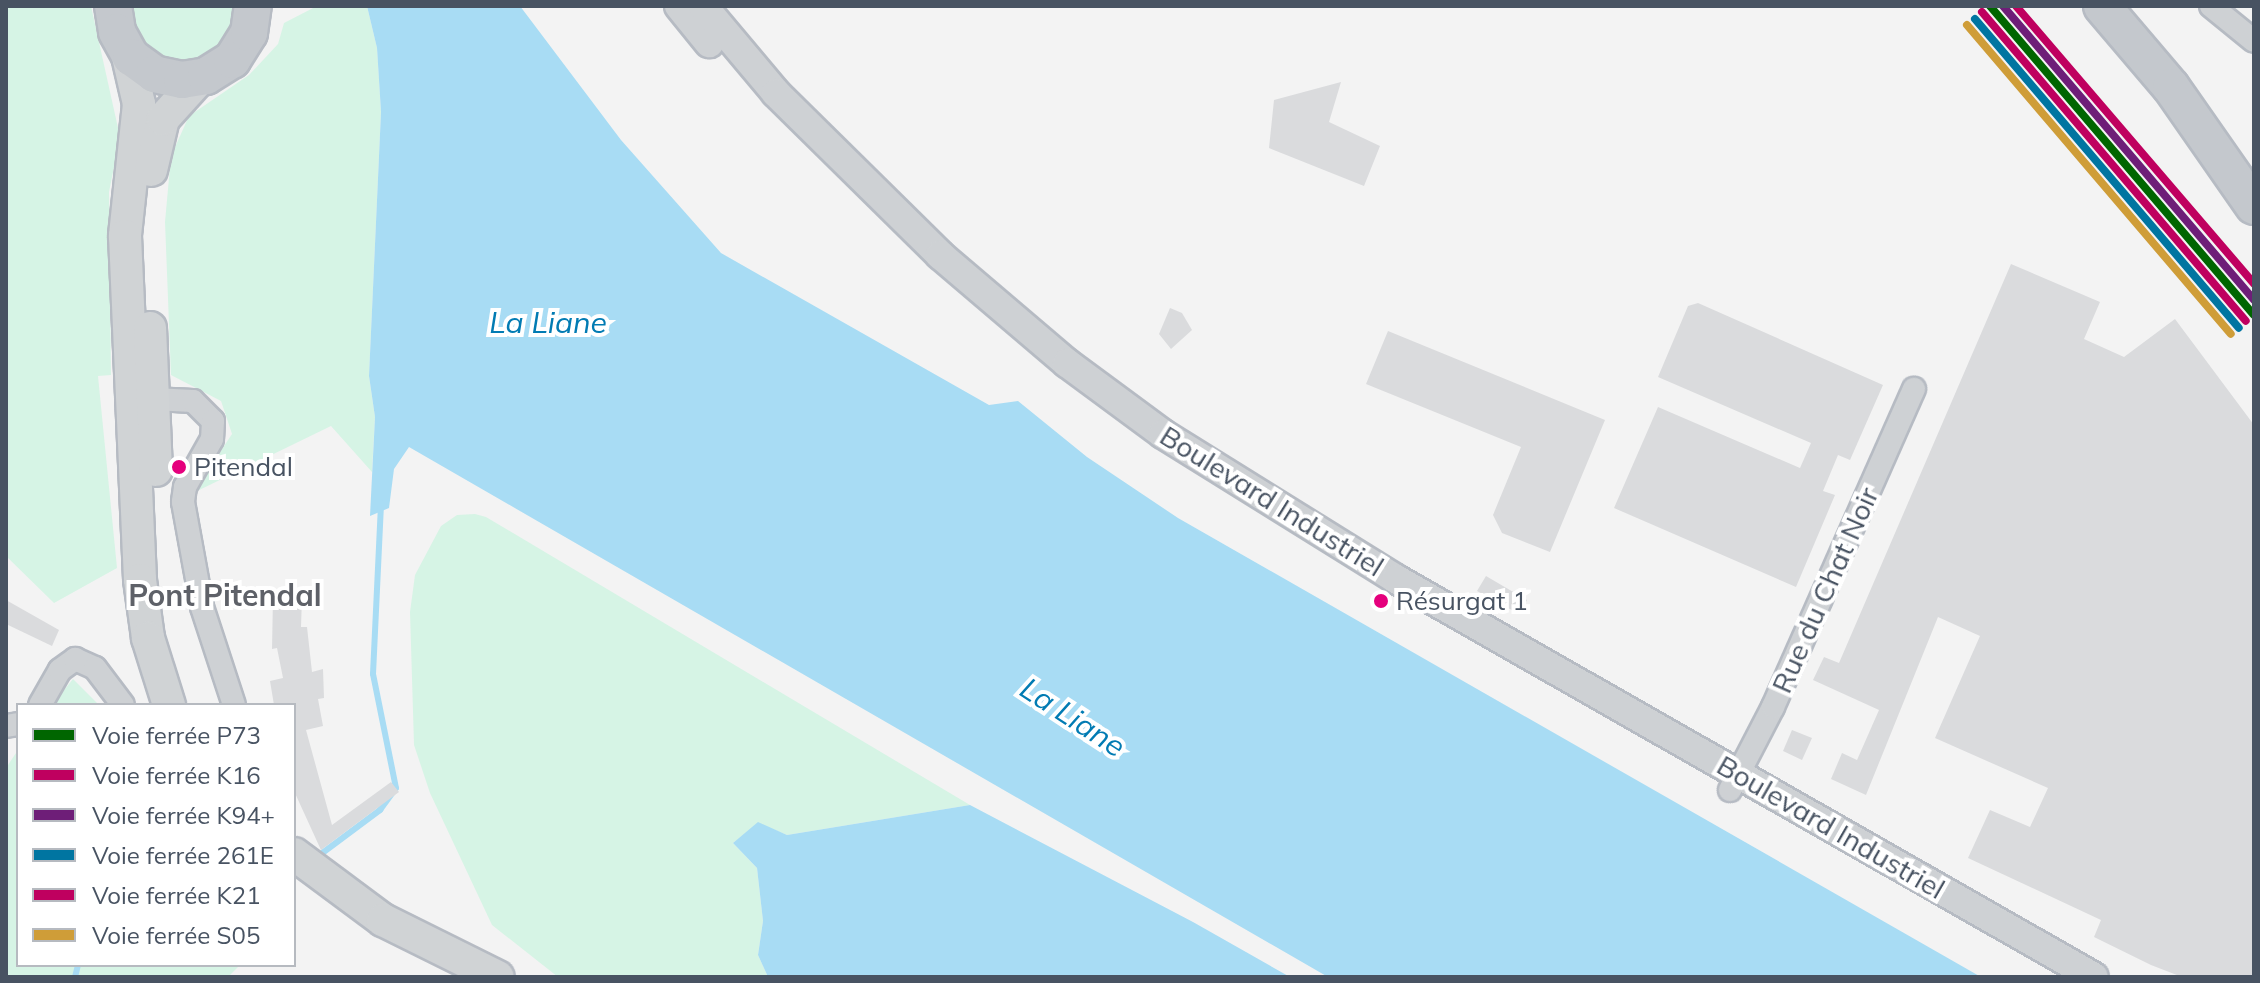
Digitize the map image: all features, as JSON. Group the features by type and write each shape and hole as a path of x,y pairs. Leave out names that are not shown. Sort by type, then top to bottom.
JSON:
{"highway":[{"path":"113,6 115,27 127,52 159,76 200,78 232,60 256,13"},
{"path":"2102,6 2171,87 2254,206"},
{"path":"2134,6 2193,77 2254,165"}],"main road":[{"path":"127,52 139,104 125,212 143,609 168,703"},
{"path":"189,703 161,590 147,238 152,159 167,112 200,78"},
{"path":"296,855 383,920 498,977"},
{"path":"296,876 356,921 422,957 442,977"}],"street":[{"name":"Boulevard Industriel","path":"679,6 758,99 888,232 1090,404 1278,532 2094,977"},
{"name":"Boulevard Industriel","path":"703,6 776,93 887,206 998,306 1117,401 1279,510 2057,977"},
{"path":"2211,6 2254,41"},
{"path":"127,299 137,331 139,383 153,399 193,401 213,421 212,439 185,487 183,502 202,607 233,703"},
{"name":"Rue du Chat Noir","path":"1734,782 1914,389"},
{"path":"41,703 60,670 75,659 95,668 121,703"}],"green space":[{"path":"6,6 91,6 120,137 109,192 111,375 98,376 117,568 54,603 6,556"},
{"path":"128,6 238,6 238,22 219,53 179,66 142,48"},
{"path":"317,6 367,6 377,48 381,112 369,376 375,417 372,472 331,426 193,493 232,434 221,401 171,375 165,222 171,156 189,116 249,75 278,44 284,23"},
{"path":"457,515 486,517 970,805 787,835 758,823 733,843 757,868 763,921 758,955 768,977 558,977 492,925 430,793 414,745 410,612 415,575 441,526"},
{"path":"73,679 97,703 54,703"},
{"path":"16,753 16,967 238,967 228,977 6,977 6,768"}],"water":[{"name":"La Liane","path":"367,6 520,6 621,140 721,253 989,405 1018,401 1087,457 1178,518 1981,977 1328,977 409,447 394,469 389,508 370,516 375,417 369,376 381,112 377,48"},
{"path":"970,805 1193,922 1290,977 768,977 758,955 763,921 757,868 733,843 758,822 787,835"}],"building":[{"path":"1341,82 1329,122 1380,146 1364,186 1269,148 1274,100"},
{"path":"2011,264 2100,302 2084,339 2124,357 2175,319 2254,425 2254,977 2182,977 2151,965 2094,937 2101,920 1968,858 1990,810 2030,827 2048,788 1935,738 1980,636 1938,617 1866,795 1831,779 1842,753 1857,760 1879,710 1813,680 1824,657 1839,663"},
{"path":"1698,303 1883,385 1850,460 1838,455 1823,491 1835,495 1796,587 1614,508 1658,407 1800,468 1811,443 1658,377 1688,306"},
{"path":"1170,308 1182,313 1192,330 1171,349 1159,334"},
{"path":"1388,331 1605,420 1550,552 1502,533 1493,515 1521,447 1366,384"},
{"path":"1486,576 1527,600 1519,614 1477,591"},
{"path":"273,597 302,597 301,627 307,627 312,672 323,669 324,698 318,699 323,726 306,730 332,825 391,782 399,792 321,850 296,795 296,703 274,703 270,681 283,678 277,648 272,649"},
{"path":"6,600 59,630 52,646 6,624"},
{"path":"1792,730 1812,738 1802,760 1783,751"}],"waterway":[{"path":"321,854 380,810 396,788 373,674 381,503"},
{"path":"75,977 78,967"}],"rail line":[{"name":"P73","path":"1990,6 2254,315"},
{"name":"K94+","path":"2003,6 2254,300"},
{"name":"K21","path":"2016,6 2254,284"},
{"name":"K16","path":"1982,12 2246,321"},
{"name":"261E","path":"1975,19 2239,328"},
{"name":"S05","path":"1967,25 2231,334"}],"place":[{"name":"Pitendal","path":"179,467"},
{"name":"Résurgat 1","path":"1381,601"}],"district":[{"name":"Pont Pitendal","path":"225,595"}]}
